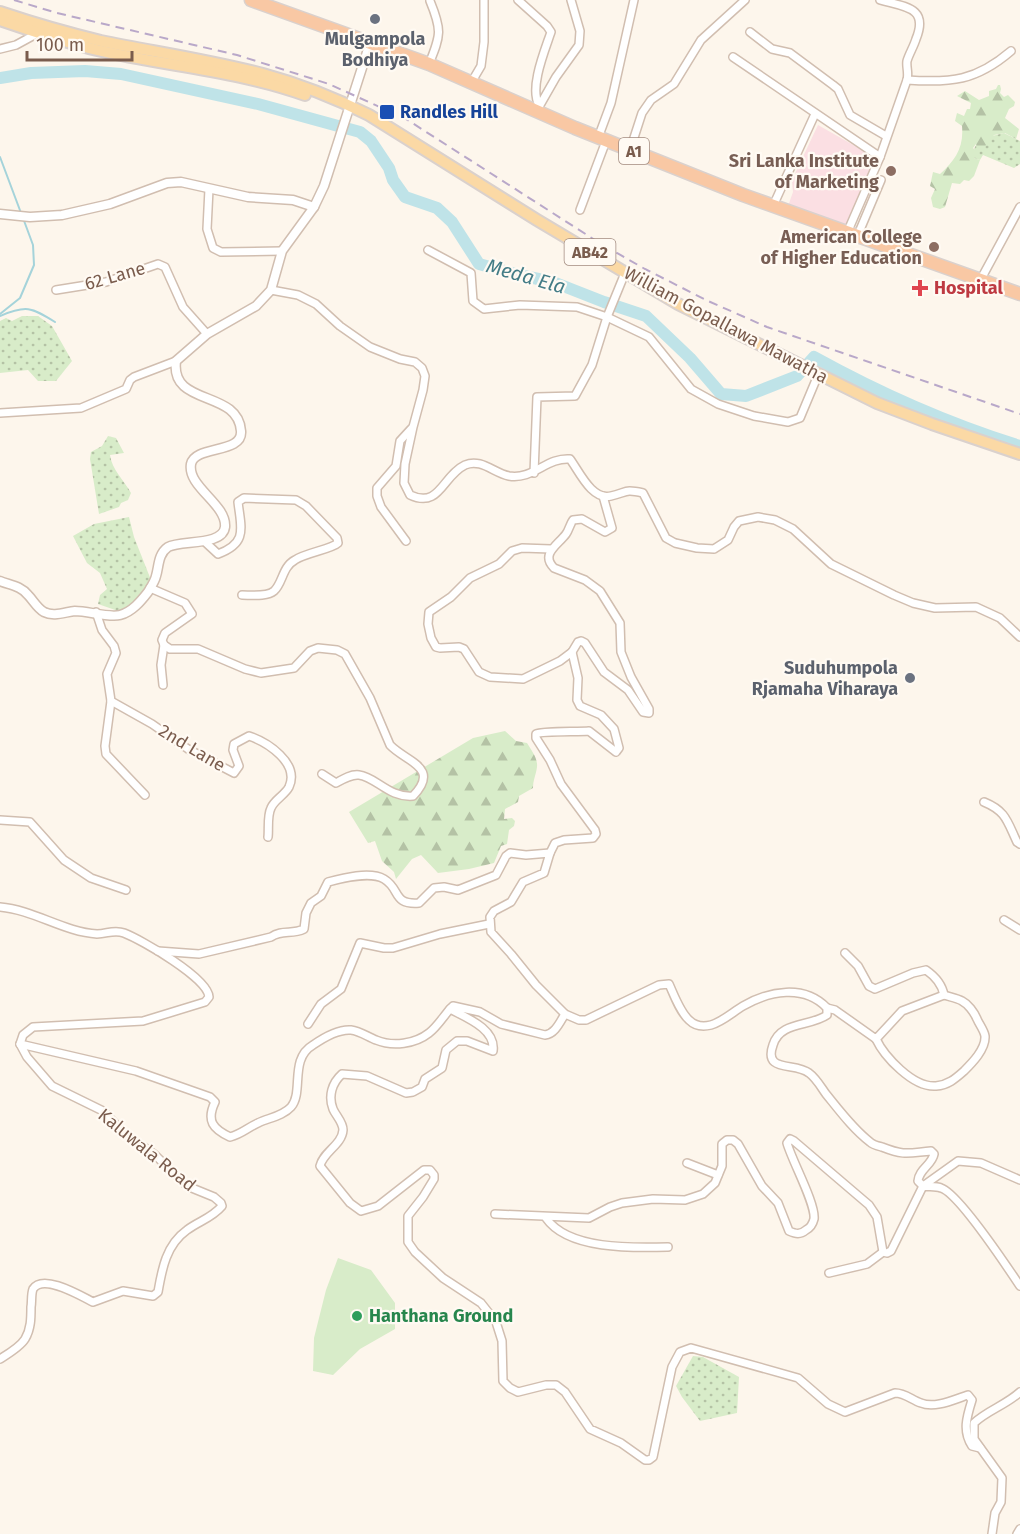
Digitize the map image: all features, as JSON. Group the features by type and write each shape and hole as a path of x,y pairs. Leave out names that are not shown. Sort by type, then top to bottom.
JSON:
{"highway":[{"name":"A1","path":"250,0 429,64 471,83 538,108 602,139 773,206 1020,294"}],"main road":[{"name":"William Gopallawa Mawatha","path":"0,12 76,35 264,74 310,89 387,126 678,304 801,366 904,414 1020,454"},
{"name":"William Gopallawa Mawatha","path":"0,20 98,50 251,80 349,108"}],"street":[{"path":"471,83 481,66 484,42 484,0"},
{"path":"518,0 551,32 539,67 536,99 538,108"},
{"path":"538,108 579,45 580,31 571,0"},
{"path":"580,210 612,103 634,0"},
{"path":"630,150 642,113 651,100 674,84 701,40 745,0"},
{"path":"852,235 907,80 907,62 922,24 919,16 912,9 880,0"},
{"path":"429,64 439,41 440,24 430,1"},
{"path":"750,32 772,50 790,53 833,85 838,89 850,115 886,136"},
{"path":"0,49 16,45 38,33"},
{"path":"0,413 81,408 126,389 134,377 176,361 207,334 256,306 271,290 282,251 314,207 324,186 370,43"},
{"path":"907,80 936,82 973,76 996,64 1011,51"},
{"path":"733,57 880,157"},
{"path":"773,206 815,114"},
{"path":"852,235 881,180"},
{"path":"5,214 30,217 62,215 110,204 167,183 181,182 248,197 293,200 314,207"},
{"path":"209,189 207,229 213,248 221,252 282,251"},
{"path":"981,279 1020,207"},
{"path":"428,250 471,273 473,301 484,309 520,305 576,307 609,313 649,337 691,389 718,404 754,416 788,422 800,418 816,373"},
{"name":"62 Lane","path":"56,290 106,282 158,264 165,267 183,307 207,334"},
{"path":"534,473 537,397 575,396 592,365 625,273"},
{"path":"271,290 298,295 316,304 340,327 370,347 400,359 415,362 422,368 425,376 423,390 405,464 404,483 410,495 420,500 434,496 457,470 468,464 481,464 510,476 534,473 560,458 570,459 595,493 609,497 627,489 643,493 666,538 675,543 698,549 714,549 728,540 734,527 740,521 758,517 776,520 793,529 831,564 913,603 935,608 976,607 1000,618 1020,637"},
{"path":"0,581 20,588 47,613 96,612 113,616 129,611 150,588 156,578 157,566 162,554 168,548 179,543 214,539 222,533 225,527 222,517 196,482 191,464 203,453 234,444 240,437 239,422 226,406 190,392 180,382 175,371 176,361"},
{"path":"406,541 381,507 377,496 378,488 396,466 400,441 413,427"},
{"path":"550,549 522,548 513,551 500,564 470,578 451,597 429,612 428,624 436,647 459,647 464,650 479,672 490,677 523,680 560,661 572,652 581,640 604,672 628,690 642,712 649,713 621,652 620,623 600,591 585,580 554,568 550,564 550,549 566,534 573,520 582,519 605,532 612,528 603,496"},
{"path":"204,541 218,554 230,548 238,540 241,526 238,502 244,498 296,500 306,506 337,538 338,543 334,547 318,549 290,563 275,590 268,593 242,595"},
{"path":"150,588 185,603 192,614 165,633 162,640 164,645 161,665 163,685"},
{"path":"96,612 102,630 114,646 116,653 107,674 111,701 106,754 145,795"},
{"path":"164,645 170,649 198,649 252,672 261,673 294,668 310,651 318,648 337,650 345,654 370,698 390,745 394,750 418,764 424,778 423,786 413,796 407,796 392,792 361,775 350,776 336,783 322,774"},
{"path":"572,652 578,678 577,700 580,706 601,715 614,729 619,748 616,752 589,731 539,732 536,738 561,784 596,830 596,834 593,838 564,840 555,843 544,873 523,882 511,902 494,911 490,917 491,932 536,985 565,1014 579,1020 586,1020 659,985 669,984 685,1016 690,1022 700,1026 712,1025 745,1005 772,993 797,991 820,1000 827,1008 835,1010 876,1039 883,1053 902,1071 918,1081 935,1086 952,1082 979,1054 985,1035 974,1012 963,1001 944,995 902,1011 876,1039"},
{"name":"2nd Lane","path":"111,701 152,723 188,749 234,773 239,766 233,750 234,744 249,736 270,746 285,759 288,765 290,786 271,808 268,837"},
{"path":"984,802 997,807 1002,812 1020,844"},
{"path":"0,820 30,822 64,860 91,878 126,890"},
{"path":"158,951 199,954 271,937 276,933 296,933 304,929 306,913 311,903 321,896 328,882 335,880 374,875 386,880 400,900 407,904 419,903 434,888 444,887 458,890 496,875 510,853 526,855 550,853"},
{"path":"0,907 14,908 96,934 114,930 124,933 158,951 202,982 209,993 207,1000 143,1021 33,1027 23,1035 21,1044 136,1071 210,1097 214,1102 210,1113 212,1122 218,1131 230,1137 242,1134 256,1124 291,1108 295,1100 297,1078 304,1051 338,1031 351,1030 391,1044 411,1042 429,1034 453,1006 465,1007 501,1023 545,1035 555,1030 565,1014"},
{"path":"1004,920 1020,930"},
{"path":"308,1024 321,1004 342,989 360,943 393,948 440,934 489,924"},
{"path":"845,953 858,966 869,986 875,989 926,970 934,975 943,987 944,995"},
{"path":"827,1008 827,1016 820,1020 786,1028 773,1043 771,1057 773,1061 803,1068 843,1115 871,1143 901,1155 932,1151 933,1160 919,1175 918,1181 922,1186 942,1188 951,1194 979,1228 1020,1286"},
{"path":"450,1009 465,1016 489,1034 494,1044 493,1051 467,1041 457,1041 446,1050 442,1068 425,1079 422,1087 413,1092 406,1093 367,1076 342,1074 334,1083 332,1100 343,1130 341,1137 322,1160 320,1166 350,1203 361,1211 378,1206 424,1170 430,1170 434,1179 408,1216 408,1242 414,1252 443,1278 481,1303 496,1322 502,1341 503,1380 510,1388 519,1392 546,1385 556,1385 565,1392 590,1429 621,1443 645,1460 649,1460 653,1457 672,1367 680,1352 691,1348 798,1378 828,1404 845,1412 895,1393 901,1393 923,1404 931,1405 968,1395 972,1400 966,1420 967,1438 972,1446 980,1448"},
{"name":"Kaluwala Road","path":"0,1359 25,1340 31,1324 32,1294 38,1284 57,1285 93,1302 123,1291 153,1296 158,1292 164,1260 173,1245 185,1231 216,1214 222,1206 214,1197 187,1186 154,1154 124,1133 103,1112 52,1086 27,1057 21,1044"},
{"path":"495,1214 546,1218 589,1218 622,1203 653,1199 685,1200 703,1194 715,1183 722,1166 722,1144 727,1140 733,1140 738,1144 762,1186 778,1203 789,1231 796,1234 810,1227 814,1219 812,1203 792,1160 787,1143 790,1139 869,1205 877,1216 883,1252"},
{"path":"829,1273 867,1263 883,1252 891,1251 922,1186 958,1161 981,1163 1020,1180"},
{"path":"687,1163 718,1175"},
{"path":"546,1218 558,1230 597,1244 668,1247"},
{"path":"992,1534 995,1513 1001,1502 1002,1478 974,1439 974,1423 986,1412 1009,1402 1020,1392"},
{"path":"1017,1534 1020,1529"}],"shaded area":[{"path":"818,125 878,159 846,225 787,209 793,192 792,180"}],"green space":[{"path":"998,85 1004,97 1008,95 1015,102 1005,118 1019,129 1016,139 1005,133 994,135 983,149 977,148 976,144 973,148 976,151 974,158 980,160 974,176 969,181 964,180 960,184 952,183 945,207 940,209 933,207 931,198 935,189 930,186 933,172 940,174 957,153 962,141 962,126 955,121 957,113 964,116 967,109 970,109 971,103 957,96 965,91 979,100 989,96 989,91 996,89"},
{"path":"1004,133 1020,141 1020,164 1014,168 983,155 980,160 974,158 975,146 978,142"},
{"path":"22,316 38,316 52,326 72,361 56,381 38,381 28,370 0,373 0,321 6,318 12,321"},
{"path":"108,436 116,438 124,453 110,455 116,470 131,493 128,500 121,503 119,507 99,514 90,459 91,452 102,446"},
{"path":"129,517 134,537 151,580 134,605 121,612 98,604 100,595 107,589 100,573 87,563 73,536 94,524"},
{"path":"505,731 516,741 527,743 535,757 537,767 533,788 519,796 518,802 505,809 504,819 512,818 515,821 514,826 509,830 507,844 501,846 494,863 438,873 421,855 412,859 396,879 394,872 382,861 375,841 368,843 349,812 473,738"},
{"name":"Hanthana Ground","path":"338,1258 371,1270 395,1303 395,1329 360,1349 333,1375 313,1371 314,1338 326,1290"},
{"path":"693,1356 703,1357 739,1377 737,1413 700,1421 676,1386"}],"waterway":[{"name":"Meda Ela","path":"0,78 31,73 85,71 121,74 258,104 360,132 371,141 405,197 437,208 452,222 479,264 553,282 646,316 690,358 721,394 746,396 797,376 814,357 914,407 1020,446"},
{"path":"0,157 21,213"},
{"path":"0,314 20,298 34,265 33,245 23,218"},
{"path":"0,316 16,310 28,309 55,322"}],"railway":[{"path":"14,0 57,13 237,55 329,84 406,119 598,242 708,301 767,327 1020,414"}],"place":[{"name":"Mulgampola Bodhiya","path":"375,19"},
{"name":"Randles Hill","path":"387,112"},
{"name":"Sri Lanka Institute of Marketing","path":"891,171"},
{"name":"American College of Higher Education","path":"934,247"},
{"name":"Hospital","path":"920,288"},
{"name":"Suduhumpola Rjamaha Viharaya","path":"910,678"},
{"name":"Hanthana Ground","path":"357,1316"}]}
